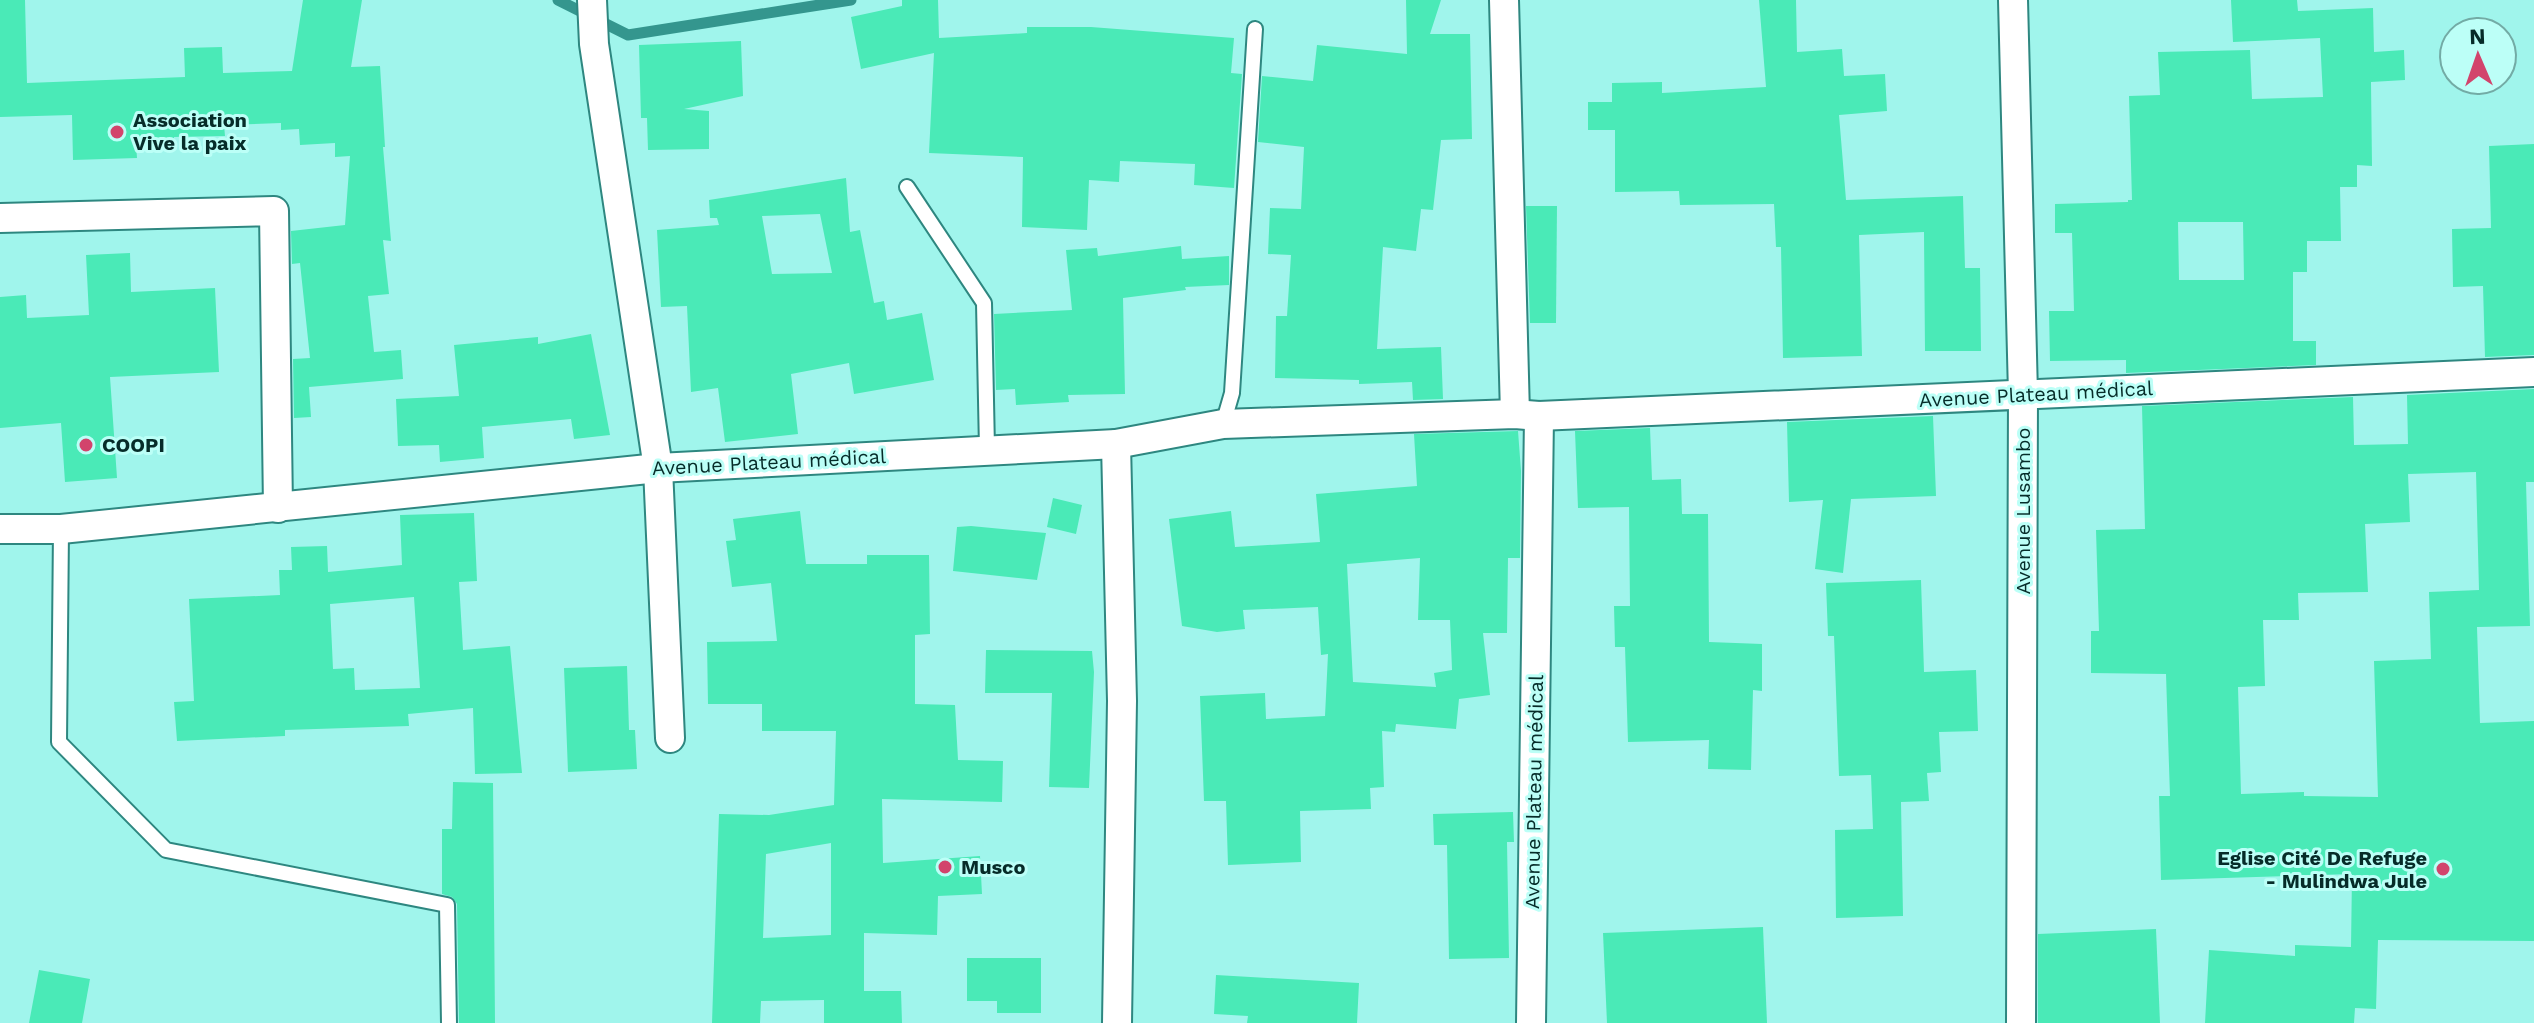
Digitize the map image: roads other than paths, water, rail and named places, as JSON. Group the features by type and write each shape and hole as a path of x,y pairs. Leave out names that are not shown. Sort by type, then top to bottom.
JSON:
{"street":[{"path":"1504,0 1527,415"},
{"name":"Avenue Lusambo","path":"2013,0 2023,394 2021,1023"},
{"path":"592,2 594,44 658,468 670,738"},
{"path":"0,218 274,211 278,508"},
{"name":"Avenue Plateau médical","path":"0,529 61,529 658,468 1116,444 1223,424 1527,415 2534,372"},
{"name":"Avenue Plateau médical","path":"1527,415 1531,1023"},
{"path":"1116,444 1122,701 1117,1023"}],"lane":[{"path":"1223,424 1232,393 1255,29"},
{"path":"907,187 984,303 987,449"},
{"path":"61,529 59,742 166,850 447,905 449,1023"}],"waterway":[{"path":"558,0 628,35 851,0"}],"place":[{"name":"Association Vive la paix","path":"117,132"},
{"name":"COOPI","path":"86,445"},
{"name":"Musco","path":"945,867"},
{"name":"Eglise Cité De Refuge - Mulindwa Jule","path":"2443,869"}]}
